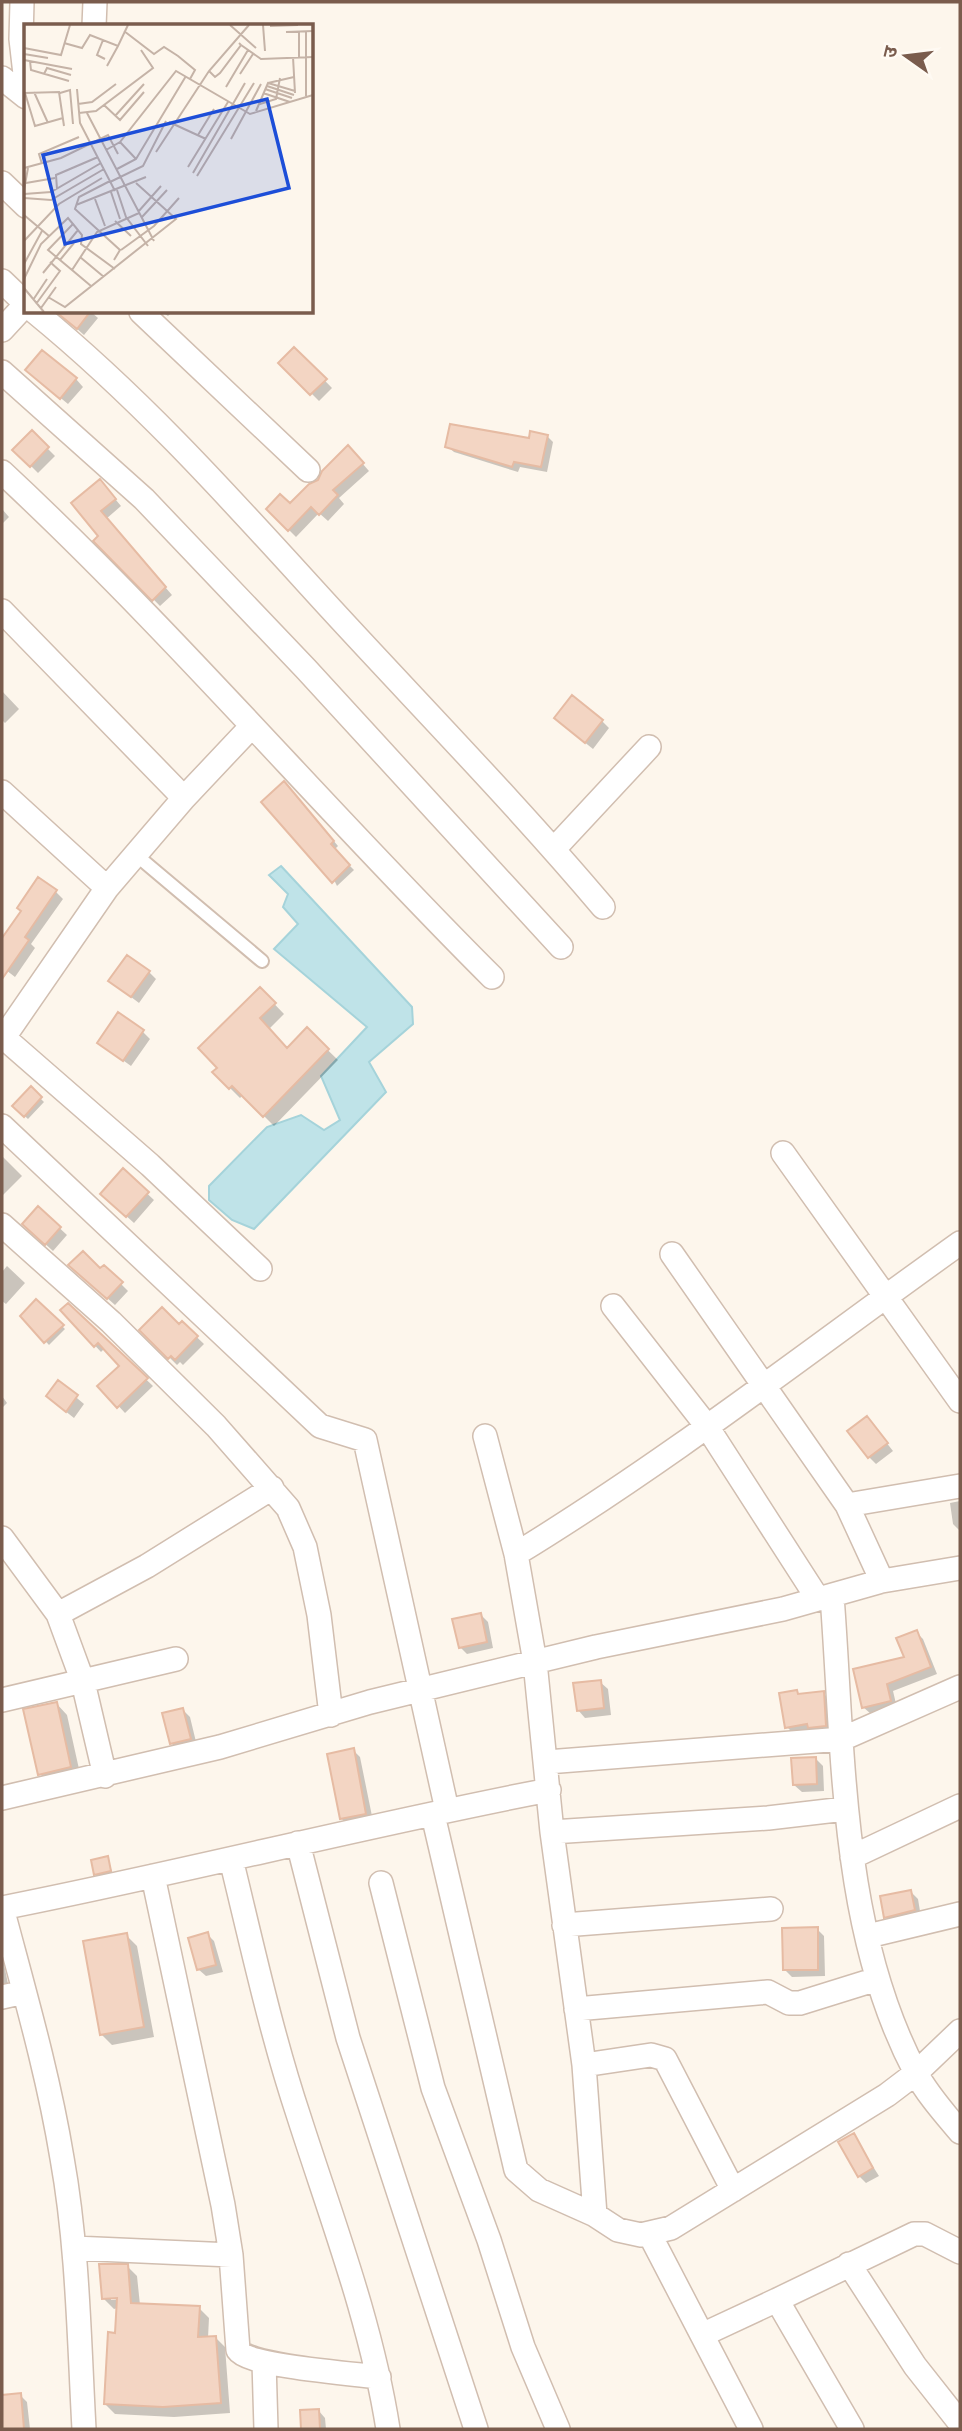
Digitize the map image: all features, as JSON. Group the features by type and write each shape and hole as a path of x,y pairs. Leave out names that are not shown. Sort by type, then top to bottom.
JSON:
{"street":[{"path":"22,2 21,39 24,65"},
{"path":"94,24 96,2"},
{"path":"2,78 24,95"},
{"path":"2,183 24,204"},
{"path":"2,281 24,302"},
{"path":"2,330 24,306"},
{"path":"36,313 106,372 172,437 554,849 603,907"},
{"path":"142,313 308,470"},
{"path":"2,372 144,499 306,668 561,947"},
{"path":"2,472 492,977"},
{"path":"2,611 184,798"},
{"path":"251,727 184,798 107,888 2,1038 150,1165 260,1269"},
{"path":"554,849 649,747"},
{"path":"2,792 107,888"},
{"path":"2,1126 320,1426 365,1440 421,1690 440,1812 516,2170 539,2190 595,2215 631,2235 650,2235 671,2228 875,2102 916,2073 960,2031"},
{"path":"783,1153 960,1401"},
{"path":"2,1225 111,1322 216,1426 272,1488 297,1523 305,1547 319,1615 331,1715"},
{"path":"516,1554 571,1520 765,1386 960,1244"},
{"path":"671,1254 847,1506 882,1581"},
{"path":"613,1306 706,1425 825,1597 842,1739 845,1808 852,1857 877,1979 916,2073 960,2132"},
{"path":"485,1436 516,1554 536,1662 552,1832 584,2065 595,2215"},
{"path":"847,1506 960,1486"},
{"path":"58,1614 147,1566 272,1488"},
{"path":"2,1538 58,1614 83,1682 105,1776"},
{"path":"2,1798 105,1776 421,1690 536,1662 825,1597 882,1581 960,1568"},
{"path":"2,1700 176,1659"},
{"path":"547,1762 842,1739 960,1687"},
{"path":"84,2429 75,2248 56,2123 2,1908 231,1859 359,1828 549,1790"},
{"path":"852,1857 960,1806"},
{"path":"552,1832 768,1818 845,1808"},
{"path":"298,1843 348,2038 477,2429"},
{"path":"231,1859 298,2113 354,2280 379,2377 388,2429"},
{"path":"153,1876 196,2068 231,2255 238,2350 244,2357 264,2362 379,2377"},
{"path":"381,1883 433,2088 489,2240 523,2347 558,2429"},
{"path":"564,1925 771,1909"},
{"path":"868,1936 960,1914"},
{"path":"576,2009 768,1992 789,2003 800,2003 877,1979"},
{"path":"2,1997 24,1992"},
{"path":"584,2065 651,2055 665,2059 733,2190"},
{"path":"702,2335 914,2234 925,2234 960,2252"},
{"path":"650,2235 751,2429"},
{"path":"75,2248 231,2255"},
{"path":"849,2264 915,2366 960,2423"},
{"path":"777,2300 852,2429"},
{"path":"264,2362 266,2429"}],"lane":[{"path":"135,854 262,961"}],"water":[{"path":"281,866 412,1007 413,1024 369,1062 386,1092 254,1229 232,1220 209,1200 209,1186 267,1127 301,1115 324,1130 340,1120 321,1076 367,1027 274,949 298,924 283,907 288,894 269,875"}],"building":[{"path":"57,313 89,313 77,329"},
{"path":"294,347 327,379 310,395 278,363"},
{"path":"42,350 77,378 60,399 25,370"},
{"path":"450,424 529,438 530,431 548,435 541,467 514,462 512,467 445,447"},
{"path":"32,430 49,447 30,467 12,450"},
{"path":"348,445 364,463 333,490 338,495 319,515 311,507 288,531 266,509 280,494 290,503 309,484 318,480 322,471"},
{"path":"100,479 116,499 101,511 166,587 152,601 93,541 98,536 71,503"},
{"path":"572,695 603,720 585,743 554,718"},
{"path":"284,781 334,841 331,844 350,865 332,883 261,802"},
{"path":"38,877 57,890 25,937 29,940 2,979 2,938 21,911 17,908"},
{"path":"127,955 150,971 131,997 108,981"},
{"path":"260,987 276,1003 260,1018 287,1048 307,1027 329,1049 263,1117 232,1086 229,1089 212,1072 217,1068 198,1048"},
{"path":"118,1012 144,1030 123,1061 97,1043"},
{"path":"31,1086 42,1097 24,1117 12,1106"},
{"path":"123,1168 149,1192 126,1217 100,1194"},
{"path":"38,1206 61,1227 45,1245 22,1224"},
{"path":"83,1251 100,1268 104,1265 123,1282 107,1299 68,1265"},
{"path":"36,1299 64,1325 44,1343 20,1316"},
{"path":"68,1303 148,1378 117,1408 97,1386 119,1366 98,1343 94,1347 60,1310"},
{"path":"162,1307 179,1324 182,1321 198,1336 175,1360 171,1356 168,1359 139,1330"},
{"path":"58,1380 78,1395 66,1412 46,1396"},
{"path":"867,1416 888,1443 868,1458 847,1431"},
{"path":"481,1613 487,1642 459,1648 452,1619"},
{"path":"917,1630 931,1667 887,1684 891,1701 862,1708 853,1669 904,1657 896,1638"},
{"path":"601,1680 604,1708 577,1711 573,1683"},
{"path":"797,1690 798,1694 824,1691 826,1726 808,1728 807,1724 785,1728 779,1693"},
{"path":"57,1702 71,1767 38,1775 23,1709"},
{"path":"183,1708 191,1739 170,1744 162,1713"},
{"path":"354,1748 366,1814 340,1819 327,1754"},
{"path":"816,1757 817,1784 793,1785 791,1758"},
{"path":"108,1856 111,1871 94,1875 91,1860"},
{"path":"911,1890 915,1910 884,1918 880,1896"},
{"path":"818,1927 818,1970 783,1970 782,1928"},
{"path":"208,1932 216,1965 197,1970 188,1938"},
{"path":"127,1933 144,2027 100,2035 83,1941"},
{"path":"854,2133 873,2168 858,2177 838,2142"},
{"path":"99,2264 128,2264 131,2303 200,2306 198,2337 216,2336 221,2403 163,2407 104,2404 108,2332 115,2333 117,2298 102,2299"},
{"path":"21,2393 24,2429 2,2429 2,2395"},
{"path":"319,2409 320,2429 301,2429 300,2410"}]}
